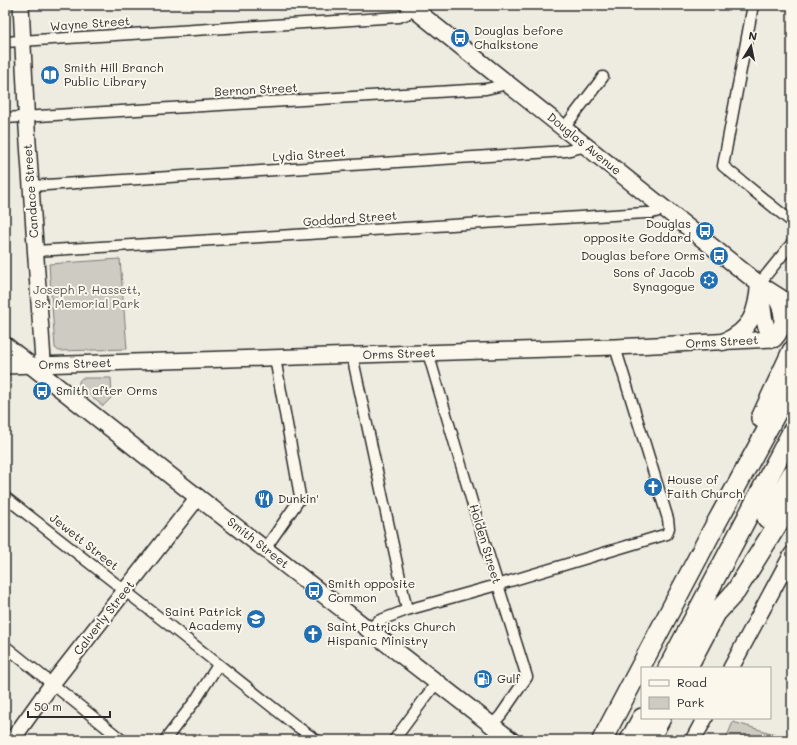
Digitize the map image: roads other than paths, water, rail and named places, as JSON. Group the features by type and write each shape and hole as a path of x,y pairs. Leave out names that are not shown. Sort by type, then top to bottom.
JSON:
{"highway":[{"path":"712,531 768,402 786,342"},
{"path":"602,740 712,531 792,384"},
{"path":"669,667 792,432"},
{"path":"688,667 792,474"},
{"path":"716,613 736,591 792,501"},
{"path":"630,740 641,719"},
{"path":"649,740 660,719"}],"main road":[{"name":"Douglas Avenue","path":"412,7 765,288 792,305"},
{"path":"723,342 737,335 750,322 765,288"},
{"path":"765,288 766,327 770,334 786,342"},
{"name":"Smith Street","path":"5,345 39,368 198,497 492,725 507,739"}],"street":[{"name":"Candace Street","path":"20,5 26,117 36,251 39,368"},
{"path":"753,5 723,166 792,222"},
{"name":"Wayne Street","path":"5,42 399,17 408,14 412,7"},
{"path":"564,128 603,77"},
{"name":"Bernon Street","path":"5,118 486,89 500,86 507,82"},
{"name":"Lydia Street","path":"31,186 558,152 574,150 587,146"},
{"name":"Goddard Street","path":"36,251 652,213 665,208"},
{"path":"765,288 792,243"},
{"name":"Orms Street","path":"5,366 39,368 723,342 786,342"},
{"path":"369,630 378,621 407,610 498,585 667,534 669,528 668,519 615,347"},
{"name":"Holden Street","path":"428,353 527,677 502,715 492,725"},
{"path":"352,355 407,610"},
{"path":"265,549 300,496 275,358"},
{"name":"Jewett Street","path":"5,497 125,590 218,665 316,740"},
{"name":"Calverly Street","path":"12,740 52,684 198,497"},
{"path":"731,667 792,554"},
{"path":"5,646 122,740"},
{"path":"165,740 195,701 218,665"},
{"path":"394,740 436,682"},
{"path":"693,740 704,719"}],"place":[{"name":"Douglas before Chalkstone","path":"460,38"},
{"name":"Smith Hill Branch Public Library","path":"50,75"},
{"name":"Douglas opposite Goddard","path":"705,231"},
{"name":"Douglas before Orms","path":"719,256"},
{"name":"Sons of Jacob Synagogue","path":"709,280"},
{"name":"Smith after Orms","path":"42,391"},
{"name":"House of Faith Church","path":"653,487"},
{"name":"Dunkin'","path":"264,499"},
{"name":"Smith opposite Common","path":"314,591"},
{"name":"Saint Patrick Academy","path":"256,619"},
{"name":"Saint Patricks Church Hispanic Ministry","path":"313,634"},
{"name":"Gulf","path":"483,679"}],"park label":[{"name":"Joseph P. Hassett, Sr. Memorial Park","path":"87,297"}]}
